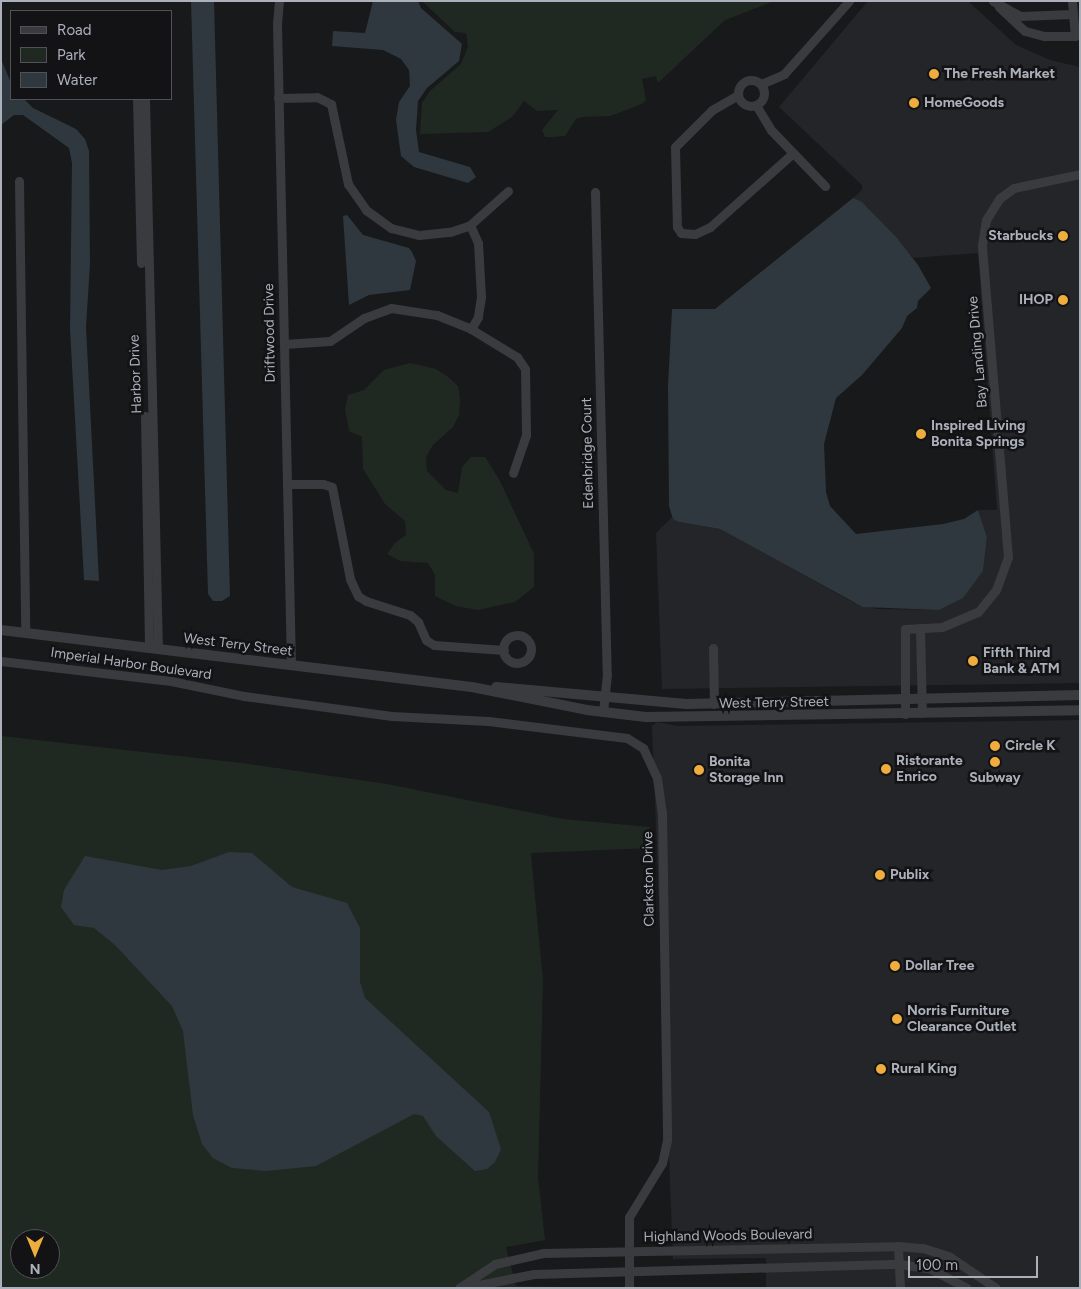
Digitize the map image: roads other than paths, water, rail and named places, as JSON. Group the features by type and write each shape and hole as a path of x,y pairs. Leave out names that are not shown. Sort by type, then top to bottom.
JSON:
{"street":[{"name":"Driftwood Drive","path":"279,1 278,98 291,665"},
{"path":"761,84 784,74 848,1"},
{"path":"996,4 1025,31 1044,36 1074,36 1072,1"},
{"path":"996,4 1026,16 1072,14"},
{"path":"753,79 761,84 764,96 756,105 744,104 738,95 738,87 745,81 753,79"},
{"path":"738,95 712,110 675,147 677,227 681,233 695,234 710,227 793,153"},
{"path":"278,98 317,98 331,104 348,184 359,202 382,223 409,234 429,235 470,225 508,191"},
{"name":"Harbor Drive","path":"137,100 153,649"},
{"name":"Harbor Drive","path":"145,100 153,649"},
{"path":"756,105 771,130 825,186"},
{"name":"Bay Landing Drive","path":"906,714 905,629 953,624 978,612 996,590 1008,557 982,245 986,220 1000,198 1014,188 1080,174"},
{"path":"19,182 25,632"},
{"name":"Edenbridge Court","path":"595,192 607,674 603,712"},
{"path":"470,225 478,243 481,297 478,317 471,329"},
{"path":"284,344 330,341 364,318 391,308 437,315 471,329 517,357 525,369 526,435 513,473"},
{"path":"288,484 323,484 332,487 336,496 350,579 358,596 366,602 410,615 418,622 426,640 434,645 504,650"},
{"path":"920,628 922,713"},
{"name":"West Terry Street","path":"1,630 472,687 604,698 714,704 1080,695"},
{"path":"713,648 714,704"},
{"name":"Imperial Harbor Boulevard","path":"1,661 172,681 258,697 363,712"},
{"name":"West Terry Street","path":"472,687 603,712 714,718 1080,710"},
{"name":"Clarkston Drive","path":"363,712 488,721 627,738 636,741 648,756 657,778 662,812 667,1140 662,1163 631,1212 627,1229 629,1288"},
{"path":"898,1246 900,1288"},
{"name":"Highland Woods Boulevard","path":"459,1288 495,1264 520,1256 628,1251 898,1246 923,1248 950,1257 996,1288"},
{"path":"463,1288 534,1274 900,1264 931,1270 966,1288"}],"water":[{"path":"191,1 214,1 230,596 222,601 213,601 208,594"},
{"path":"373,1 418,1 421,8 462,44 459,61 427,88 418,101 416,130 419,152 470,167 476,177 468,183 414,167 401,156 396,120 399,102 410,86 409,70 401,59 383,50 332,46 333,31 365,33"},
{"path":"1,59 10,81 10,100 25,100 33,108 76,129 85,139 89,151 90,264 86,327 99,581 84,580 70,329 72,163 69,148 23,115 14,115 1,125"},
{"path":"853,198 862,202 897,238 918,265 931,288 918,301 917,308 907,316 902,328 862,375 836,398 824,444 826,492 830,506 856,534 943,524 964,519 978,510 987,537 983,571 963,598 939,610 863,607 720,529 679,522 673,519 669,506 668,386 672,309 715,309"},
{"path":"347,215 363,235 409,248 416,261 410,290 369,295 349,305 343,216"},
{"path":"229,852 252,853 292,887 347,903 360,928 360,982 365,998 489,1112 501,1149 495,1162 487,1169 475,1171 436,1136 423,1116 414,1114 316,1166 266,1171 232,1168 213,1158 202,1144 193,1115 183,1031 172,1006 115,945 94,928 74,925 61,907 64,890 85,856 162,870 191,866"}],"place":[{"name":"The Fresh Market","path":"934,74"},
{"name":"HomeGoods","path":"914,103"},
{"name":"Starbucks","path":"1063,236"},
{"name":"IHOP","path":"1063,300"},
{"name":"Inspired Living Bonita Springs","path":"921,434"},
{"name":"Fifth Third Bank & ATM","path":"973,661"},
{"name":"Circle K","path":"995,746"},
{"name":"Subway","path":"995,762"},
{"name":"Ristorante Enrico","path":"886,769"},
{"name":"Bonita Storage Inn","path":"699,770"},
{"name":"Publix","path":"880,875"},
{"name":"Dollar Tree","path":"895,966"},
{"name":"Norris Furniture Clearance Outlet","path":"897,1019"},
{"name":"Rural King","path":"881,1069"}]}
